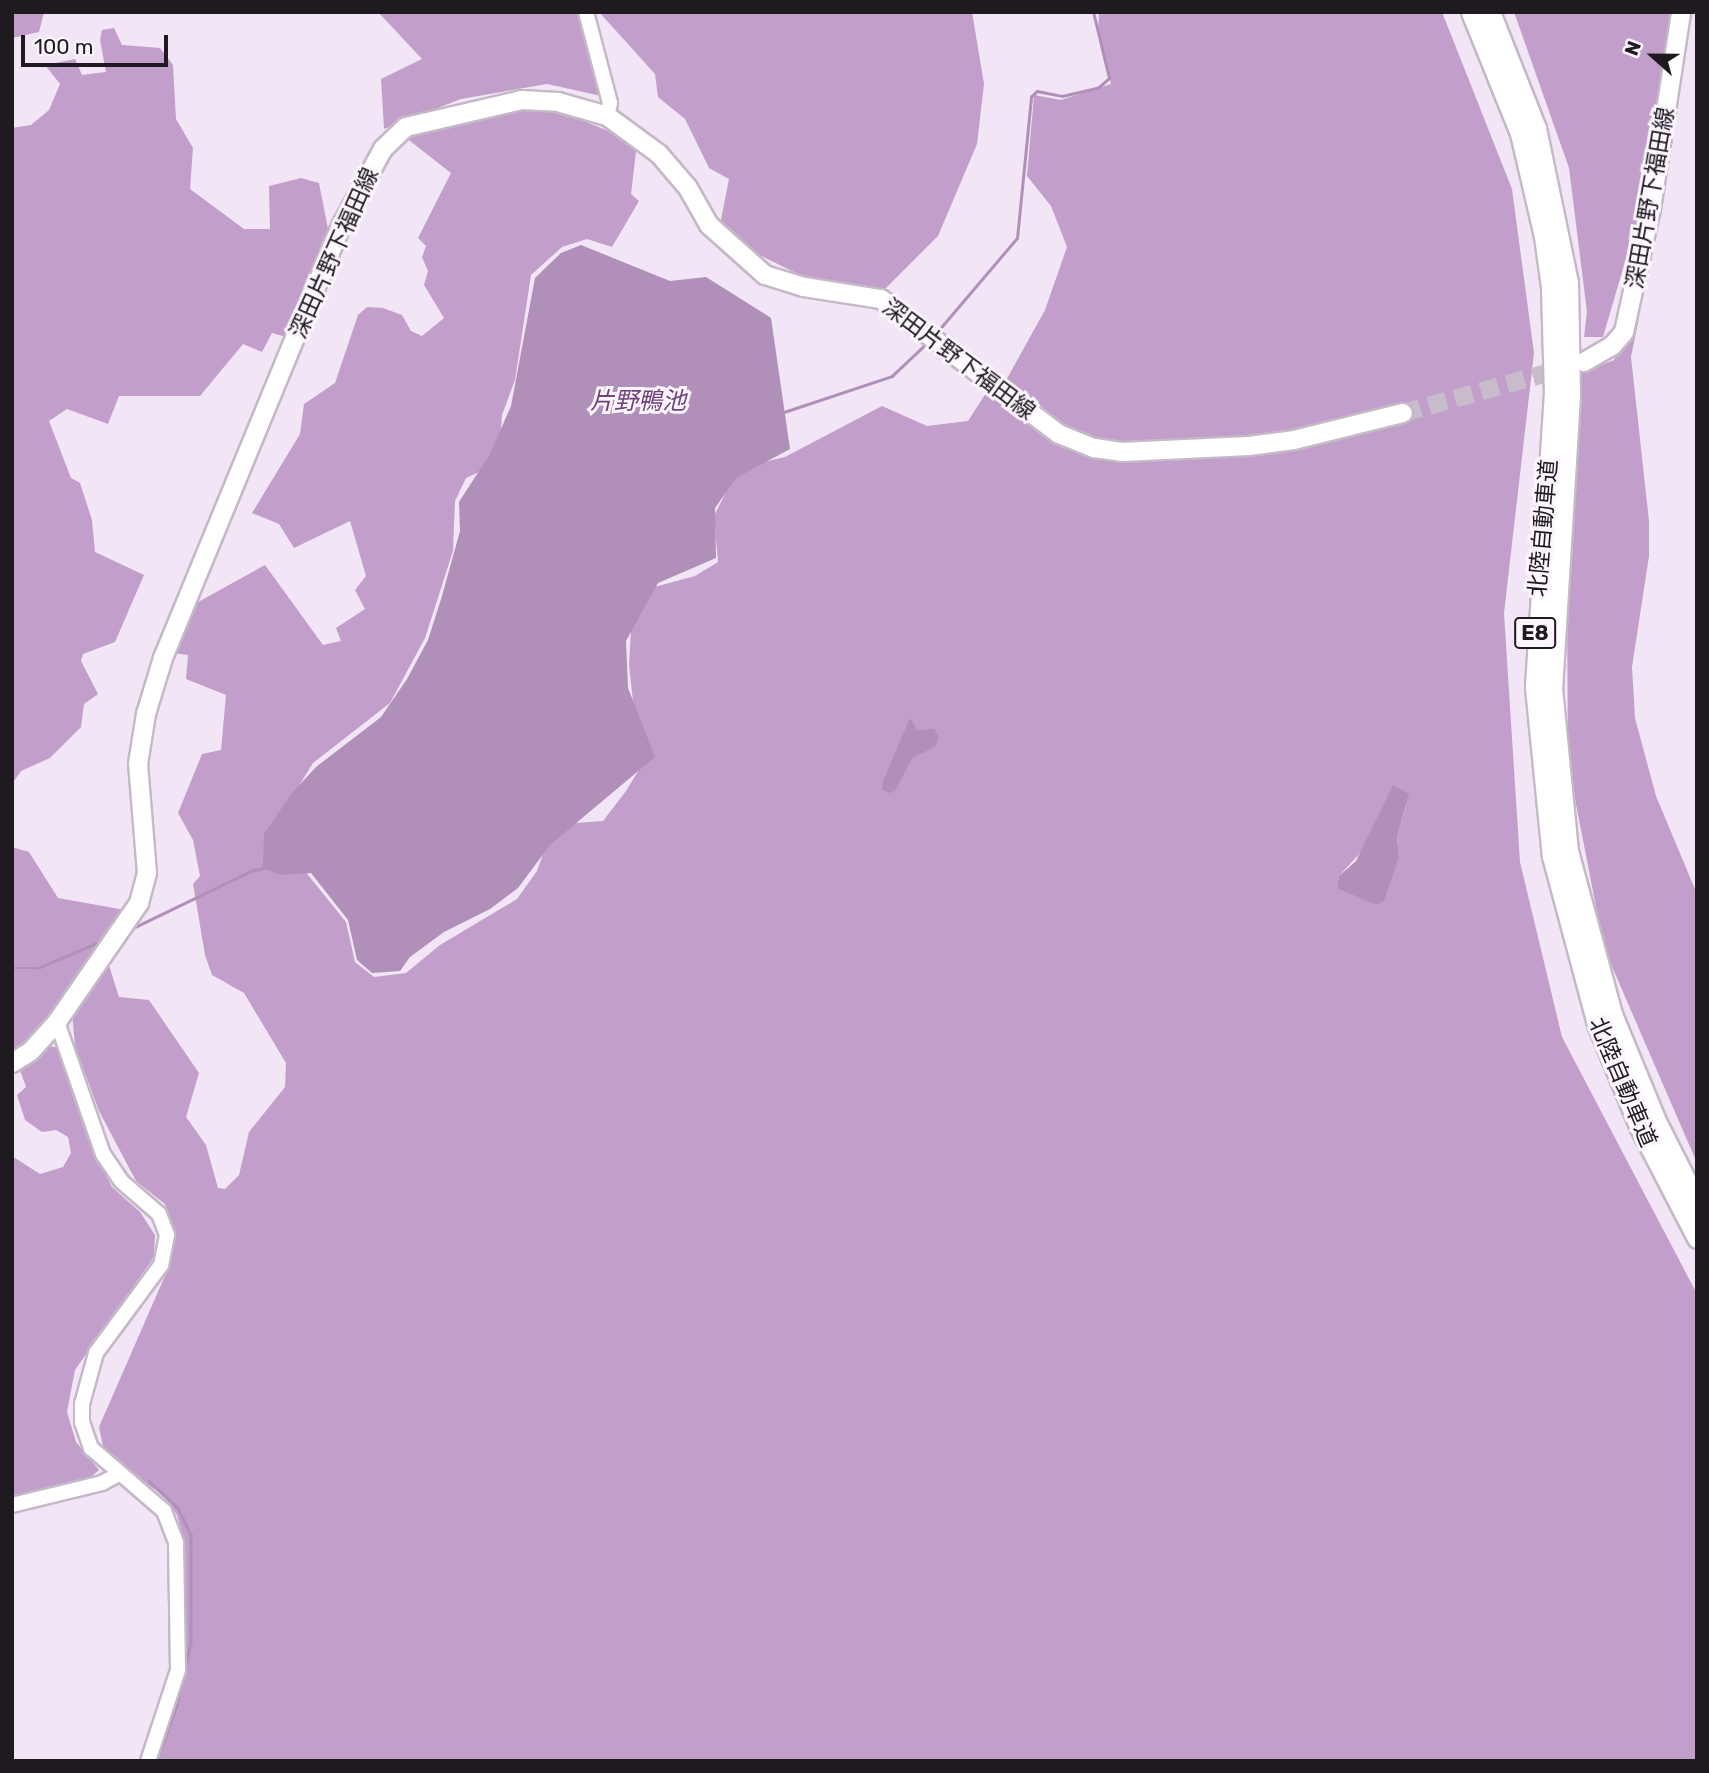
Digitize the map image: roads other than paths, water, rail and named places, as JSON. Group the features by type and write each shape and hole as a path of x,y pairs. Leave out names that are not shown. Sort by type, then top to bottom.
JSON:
{"highway":[{"name":"北陸自動車道","path":"1471,12 1520,133 1539,211 1551,287 1553,392 1535,687 1552,856 1597,1024 1639,1126 1697,1238"},
{"name":"北陸自動車道","path":"1490,12 1536,128 1560,228 1568,282 1570,396 1552,688 1568,851 1612,1014 1656,1121 1697,1202"}],"main road":[{"name":"深田片野下福田線","path":"1584,362 1612,346 1624,332 1651,209 1681,12"},
{"name":"深田片野下福田線","path":"12,1063 31,1051 57,1022 139,902 147,873 138,764 146,714 163,658 341,226 383,149 406,127 501,103 558,102 607,116 659,154 688,188 709,225 765,275 804,287 881,299 1074,441 1122,452 1233,447 1294,440 1403,412"}],"street":[{"path":"586,12 610,103 607,116"},
{"path":"57,1022 103,1154 121,1181 159,1214 167,1235 161,1265 96,1353 84,1389 82,1422 91,1448 164,1511 176,1543 177,1670 148,1761"},
{"path":"12,1506 102,1483 119,1474"}],"water":[{"name":"片野鴨池","path":"581,245 670,281 706,277 771,318 790,449 736,478 715,508 716,558 658,583 626,641 628,688 655,757 550,845 518,888 490,909 444,932 410,957 400,971 372,973 357,960 348,920 311,873 280,875 263,868 264,834 292,793 316,767 381,717 407,679 428,640 460,531 459,502 490,454 511,406 535,278 561,253"},
{"path":"910,718 917,730 934,729 939,736 935,747 912,758 895,791 889,793 882,790 883,781"},
{"path":"1393,785 1409,794 1397,838 1399,857 1384,901 1377,905 1337,889 1339,876 1356,861"}],"waterway":[{"path":"937,332 1017,238 1031,97 1037,91 1062,96 1098,88 1109,78 1093,12"},
{"path":"784,412 892,376 928,342"},
{"path":"129,930 253,870 266,868"},
{"path":"12,968 38,968 104,940"},
{"path":"149,1481 178,1508 191,1535 191,1642 177,1705 157,1761"}],"tunnel":[{"path":"1403,413 1565,368"}]}
